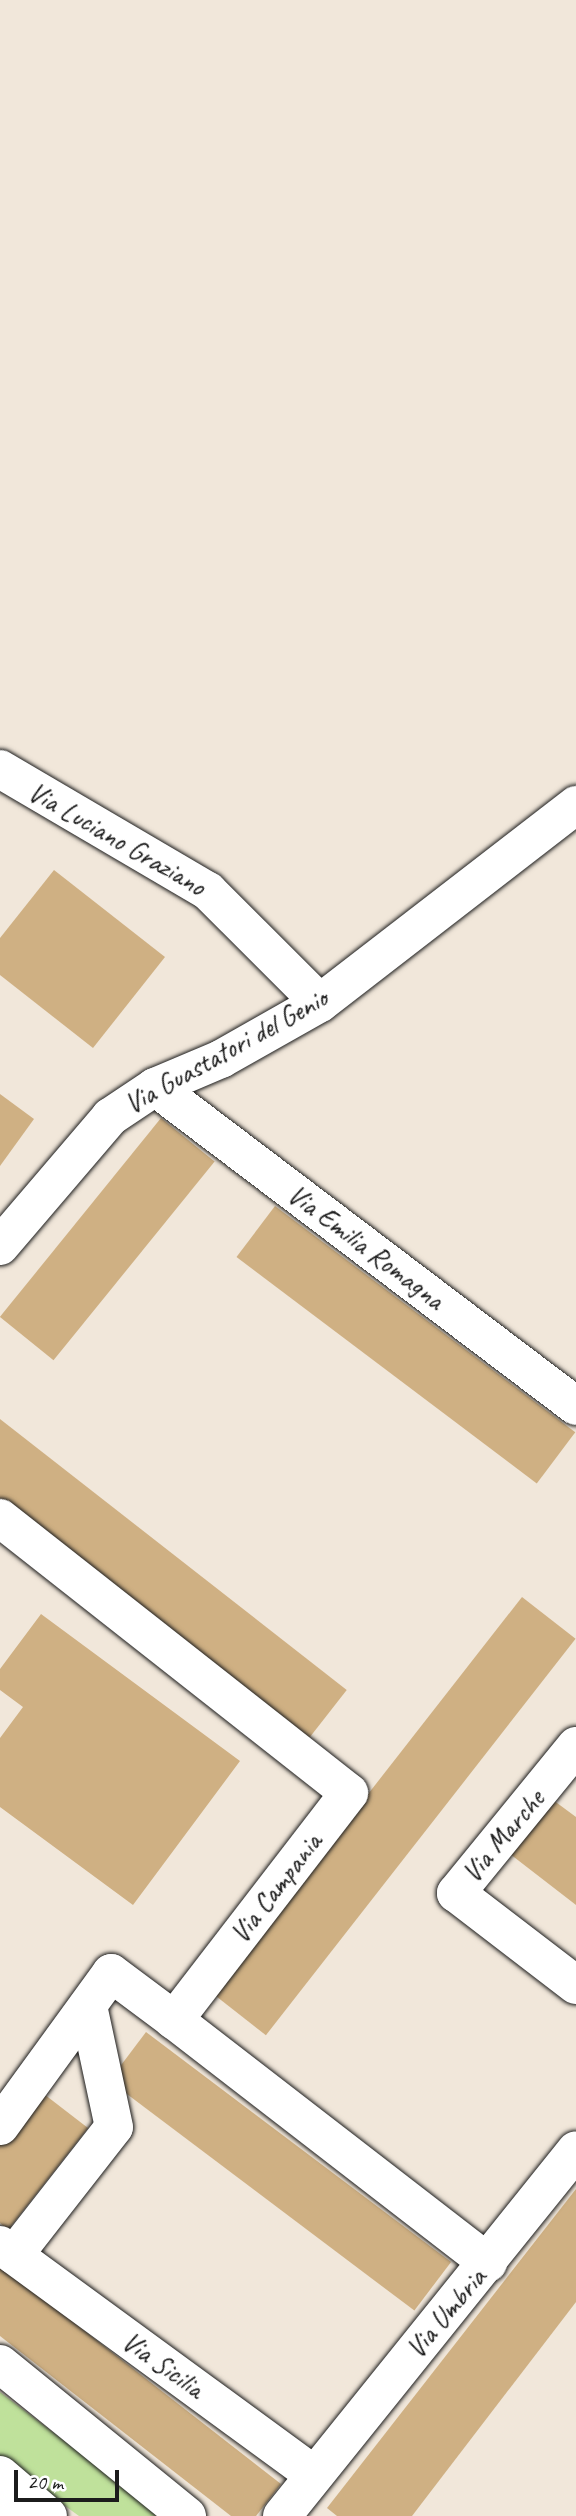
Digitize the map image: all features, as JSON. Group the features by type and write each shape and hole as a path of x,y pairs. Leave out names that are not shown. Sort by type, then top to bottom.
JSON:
{"street":[{"name":"Via Luciano Graziano","path":"0,769 208,891 320,1003"},
{"name":"Via Guastatori del Genio","path":"0,1246 110,1117 155,1087 221,1059 320,1003 576,805"},
{"name":"Via Emilia Romagna","path":"155,1087 576,1406"},
{"name":"Via Campania","path":"0,1518 349,1793 174,2020"},
{"name":"Via Marche","path":"570,1766 456,1893 576,1985"},
{"path":"0,2126 111,1973 488,2263"},
{"name":"Via Sicilia","path":"88,2006 114,2127 7,2250 313,2474"},
{"name":"Via Umbria","path":"292,2513 313,2474 488,2263 576,2150"},
{"path":"0,2364 187,2516"},
{"path":"0,2475 48,2516"},
{"path":"0,2512 4,2516"}],"green space":[{"path":"0,2392 158,2512 155,2516 79,2516 0,2459"}],"building":[{"path":"54,870 165,957 93,1048 0,975 0,938"},
{"path":"0,1094 34,1119 0,1166"},
{"path":"161,1118 215,1161 54,1360 0,1317"},
{"path":"275,1206 575,1432 537,1483 236,1257"},
{"path":"0,1419 347,1690 301,1748 0,1513"},
{"path":"522,1597 576,1639 266,2035 212,1993"},
{"path":"41,1614 240,1761 133,1905 0,1807 0,1738 23,1707 0,1690 0,1669"},
{"path":"553,1800 576,1817 576,1905 510,1854"},
{"path":"146,2032 451,2262 414,2311 109,2081"},
{"path":"40,2091 88,2128 8,2230 0,2223 0,2142"},
{"path":"576,2189 576,2302 412,2516 337,2516 327,2508"},
{"path":"0,2265 281,2484 256,2516 231,2516 0,2336"}]}
